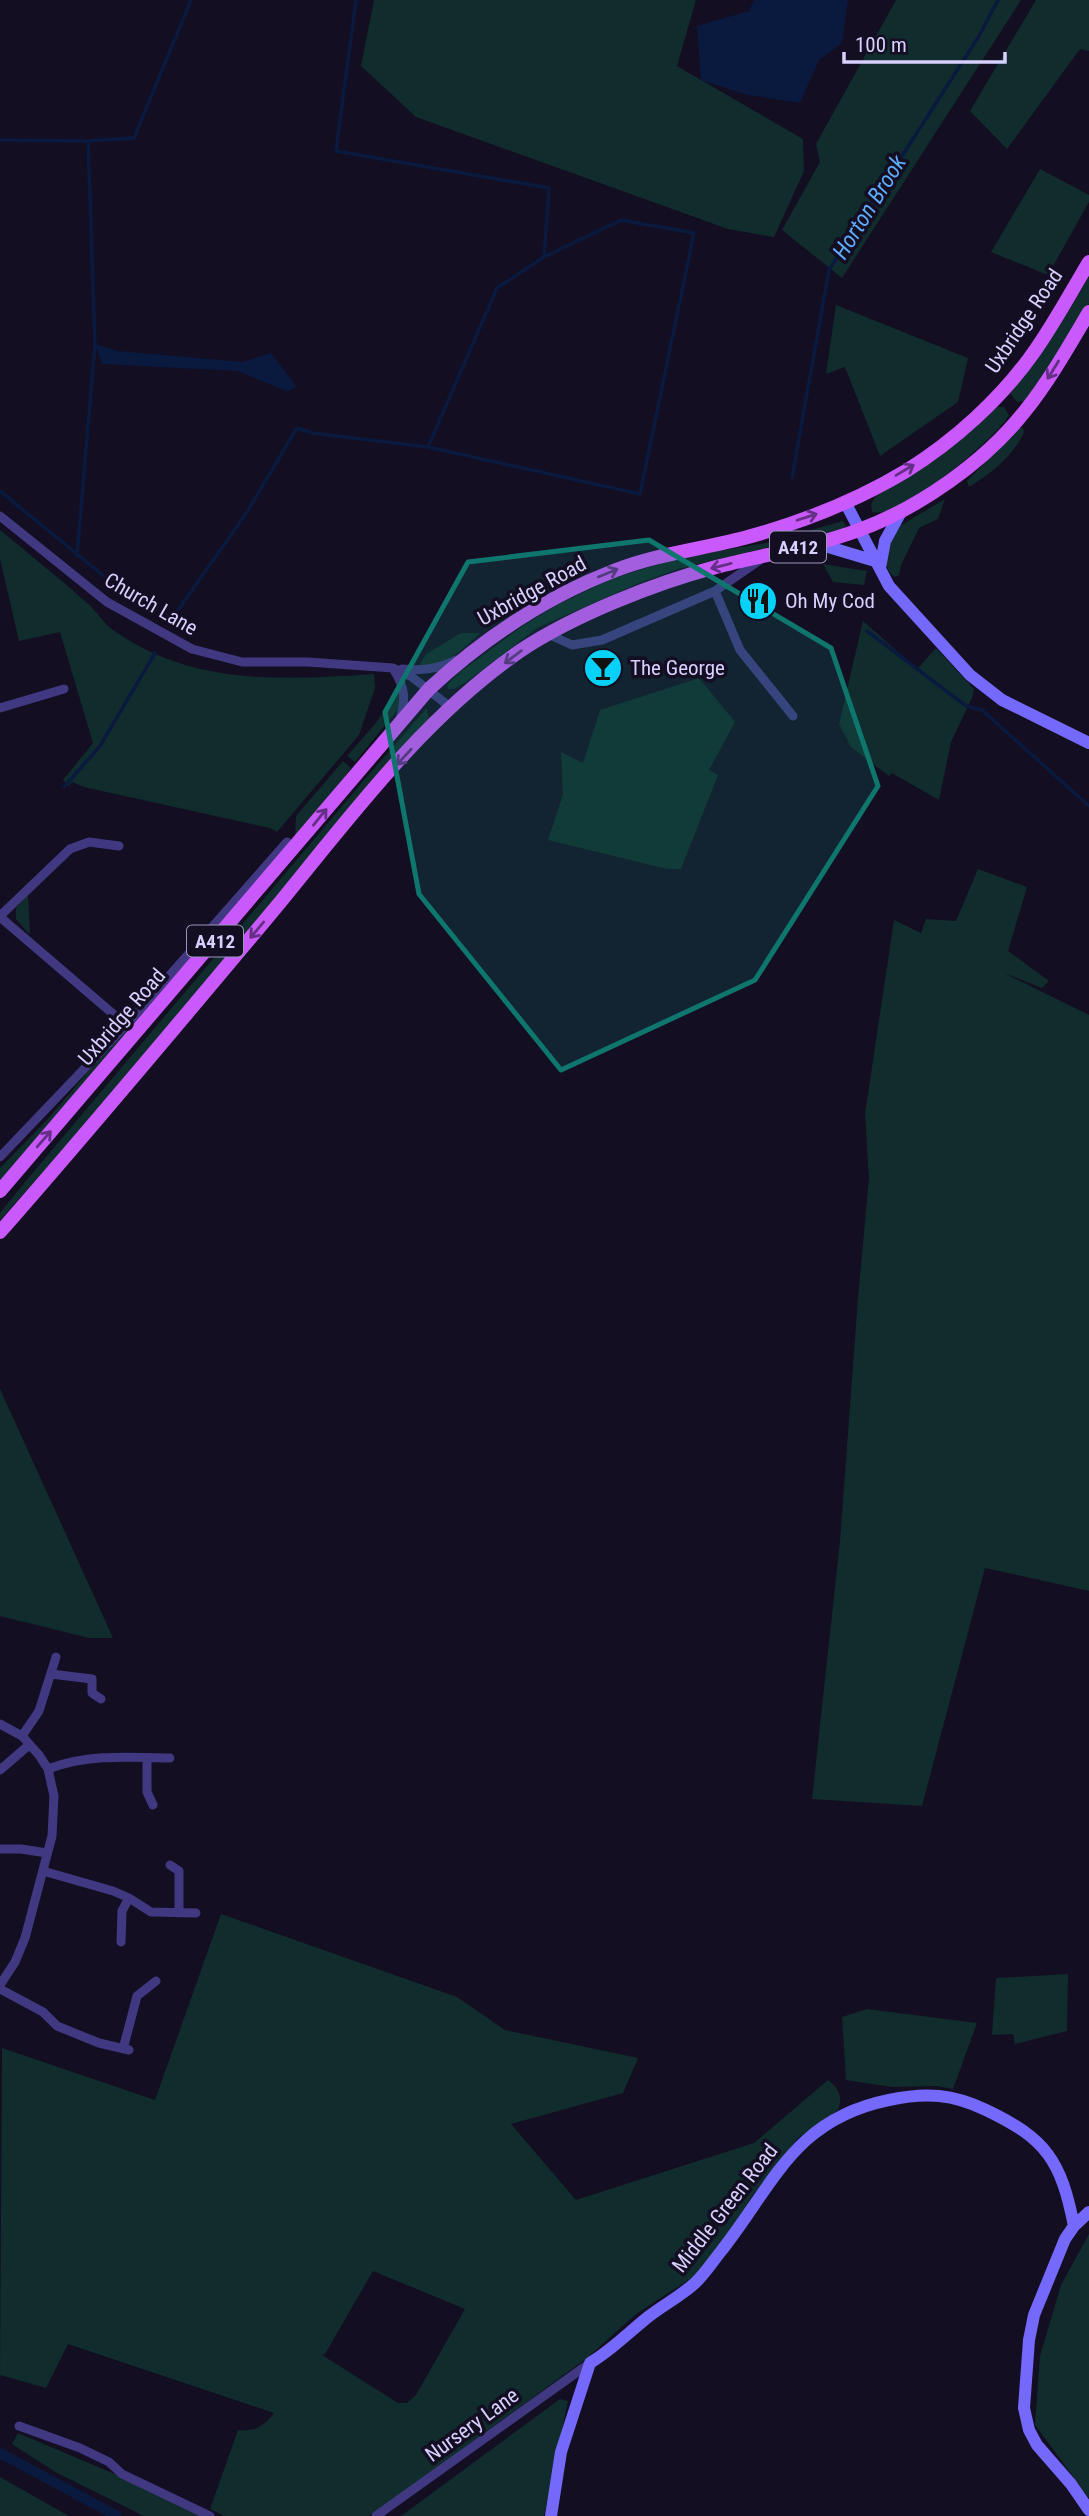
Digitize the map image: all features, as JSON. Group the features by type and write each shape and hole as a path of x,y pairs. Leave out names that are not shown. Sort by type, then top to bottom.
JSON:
{"main road":[{"name":"Uxbridge Road","path":"0,1191 429,689 466,655 513,622 577,586 617,569 746,537 845,502 906,471 946,442 1000,394 1034,352 1089,262"},
{"name":"A412","path":"0,1233 105,1112 379,783 450,707 520,652 548,634 669,580 859,530 933,493 968,468 1023,414 1043,387 1089,312"}],"street":[{"path":"845,502 889,586 970,675 1002,699 1089,743"},
{"path":"877,565 885,541 902,510"},
{"name":"Church Lane","path":"0,516 107,602 192,649 242,662 308,662 419,671 434,669 466,655"},
{"path":"814,542 877,565"},
{"path":"548,634 572,645 602,640 715,591 764,556"},
{"path":"715,591 740,650 793,716"},
{"path":"393,668 402,682 404,693 404,705 398,725"},
{"name":"Church Lane","path":"393,668 429,689 450,707"},
{"path":"0,708 64,689"},
{"path":"119,846 89,842 70,849 0,917 126,1025"},
{"path":"0,1157 126,1025 287,842"},
{"path":"22,1737 39,1711 55,1657"},
{"path":"51,1674 92,1679 92,1693 101,1699"},
{"path":"0,1724 22,1737 48,1769 54,1796 52,1836 25,1938 0,1987 43,2012 57,2026 99,2043 126,2050 137,1996 156,1982"},
{"path":"0,1770 29,1745"},
{"path":"48,1769 87,1758 170,1758"},
{"path":"146,1758 147,1791 153,1805"},
{"path":"0,1849 47,1853"},
{"path":"170,1865 179,1871 179,1913"},
{"path":"43,1871 129,1898 151,1912 196,1913"},
{"path":"121,1942 122,1910 129,1898"},
{"name":"Middle Green Road","path":"590,2363 609,2352 649,2316 696,2283 751,2211 778,2169 807,2138 851,2109 867,2104 899,2097 942,2095 968,2101 1008,2120 1050,2155 1062,2177 1074,2226"},
{"path":"1089,2212 1065,2239 1034,2315 1029,2340 1024,2408 1029,2430 1037,2445 1071,2484 1089,2510"},
{"path":"551,2516 561,2452 590,2363"},
{"name":"Nursery Lane","path":"376,2516 590,2363"},
{"path":"19,2426 100,2457 122,2474 210,2516"}],"highlighted area":[{"path":"649,540 831,648 878,786 755,980 561,1070 419,894 385,712 468,562"}],"green space":[{"path":"374,0 696,0 677,66 803,139 804,171 774,237 728,229 416,117 361,66"},
{"path":"896,0 1021,0 842,278 782,230 820,162 816,144"},
{"path":"1036,0 1089,0 1089,51 1080,49 1007,149 970,111"},
{"path":"1040,169 1089,195 1089,202 1048,275 991,252"},
{"path":"1089,277 1089,304 1025,401 1017,402 1010,393 1060,324"},
{"path":"836,305 968,358 958,402 880,456 845,367 826,374"},
{"path":"995,407 1004,407 1009,415 967,459 902,504 885,511 872,512 871,504 876,496 935,460"},
{"path":"1018,428 1023,428 1024,432 1008,456 994,470 969,487 967,481"},
{"path":"945,499 938,519 919,528 899,575 895,577 886,564 889,537 898,527"},
{"path":"843,521 846,526 840,530 678,569 639,583 537,628 465,683 448,689 447,685 460,672 524,625 559,604 611,579 678,558 766,543"},
{"path":"0,530 86,602 112,629 146,650 177,662 240,676 307,678 374,674 375,688 359,735 277,832 270,828 84,787 72,782 69,786 63,780 93,743 60,632 19,641 0,559"},
{"path":"823,564 867,571 864,585 833,582"},
{"path":"863,621 917,669 936,648 974,689 951,742 939,800 892,773 889,776 851,747 839,724"},
{"path":"461,633 480,633 452,656 436,664 418,668 426,654"},
{"path":"699,678 735,722 709,770 718,775 681,869 667,869 548,840 563,794 561,752 583,763 600,710"},
{"path":"400,688 400,707 355,762 347,756 375,724"},
{"path":"427,708 429,721 86,1124 0,1220 0,1213 30,1176"},
{"path":"343,761 351,768 298,839 295,836 296,816"},
{"path":"283,844 0,1193 0,1168 46,1121"},
{"path":"978,869 1027,887 1008,951 1049,981 1042,988 1004,973 1089,1015 1089,1591 985,1568 922,1806 812,1799 840,1541 869,1178 865,1114 894,920 921,933 926,919 956,921"},
{"path":"28,895 29,934 16,919 16,908"},
{"path":"0,1389 113,1638 89,1638 0,1616"},
{"path":"221,1914 457,1997 505,2030 638,2058 623,2093 511,2124 576,2200 754,2143 828,2080 835,2086 840,2097 838,2110 798,2138 753,2195 710,2261 690,2279 636,2314 587,2358 368,2516 225,2516 210,2509 238,2430 259,2427 274,2413 68,2344 46,2388 0,2375 2,2048 155,2100","holes":["373,2271 465,2309 416,2395 407,2403 398,2403 322,2355"]},
{"path":"1068,1974 1067,2031 1015,2044 1013,2034 992,2035 996,1978"},
{"path":"867,2009 977,2023 953,2089 937,2086 892,2087 846,2080 842,2017"},
{"path":"1089,2234 1089,2498 1035,2425 1040,2356 1061,2285"},
{"path":"560,2399 568,2401 544,2516 401,2516"},
{"path":"18,2433 214,2516 144,2516 57,2473 12,2444"},
{"path":"0,2477 69,2516 0,2516"}],"water":[{"path":"754,0 848,0 842,43 819,60 800,103 744,94 701,80 697,26 749,11"},
{"path":"95,344 118,351 243,362 271,353 296,386 288,392 238,371 102,364"}],"waterway":[{"path":"77,556 95,344 88,141 134,138 191,0"},
{"path":"174,616 247,512 297,428 312,433 428,447 497,288 544,257 549,188 336,151 356,0"},
{"name":"Horton Brook","path":"792,478 829,270 979,36 998,0"},
{"path":"0,140 88,141"},
{"path":"428,447 640,494 694,233 621,220 544,257"},
{"path":"0,491 139,605 145,606"},
{"path":"162,612 174,616 172,619"},
{"name":"Horton Brook","path":"867,631 966,706 982,710 1089,806"},
{"path":"64,787 100,746 155,653"},
{"path":"0,2453 117,2516"}],"place":[{"name":"Oh My Cod","path":"758,601"},
{"name":"The George","path":"603,668"}]}
